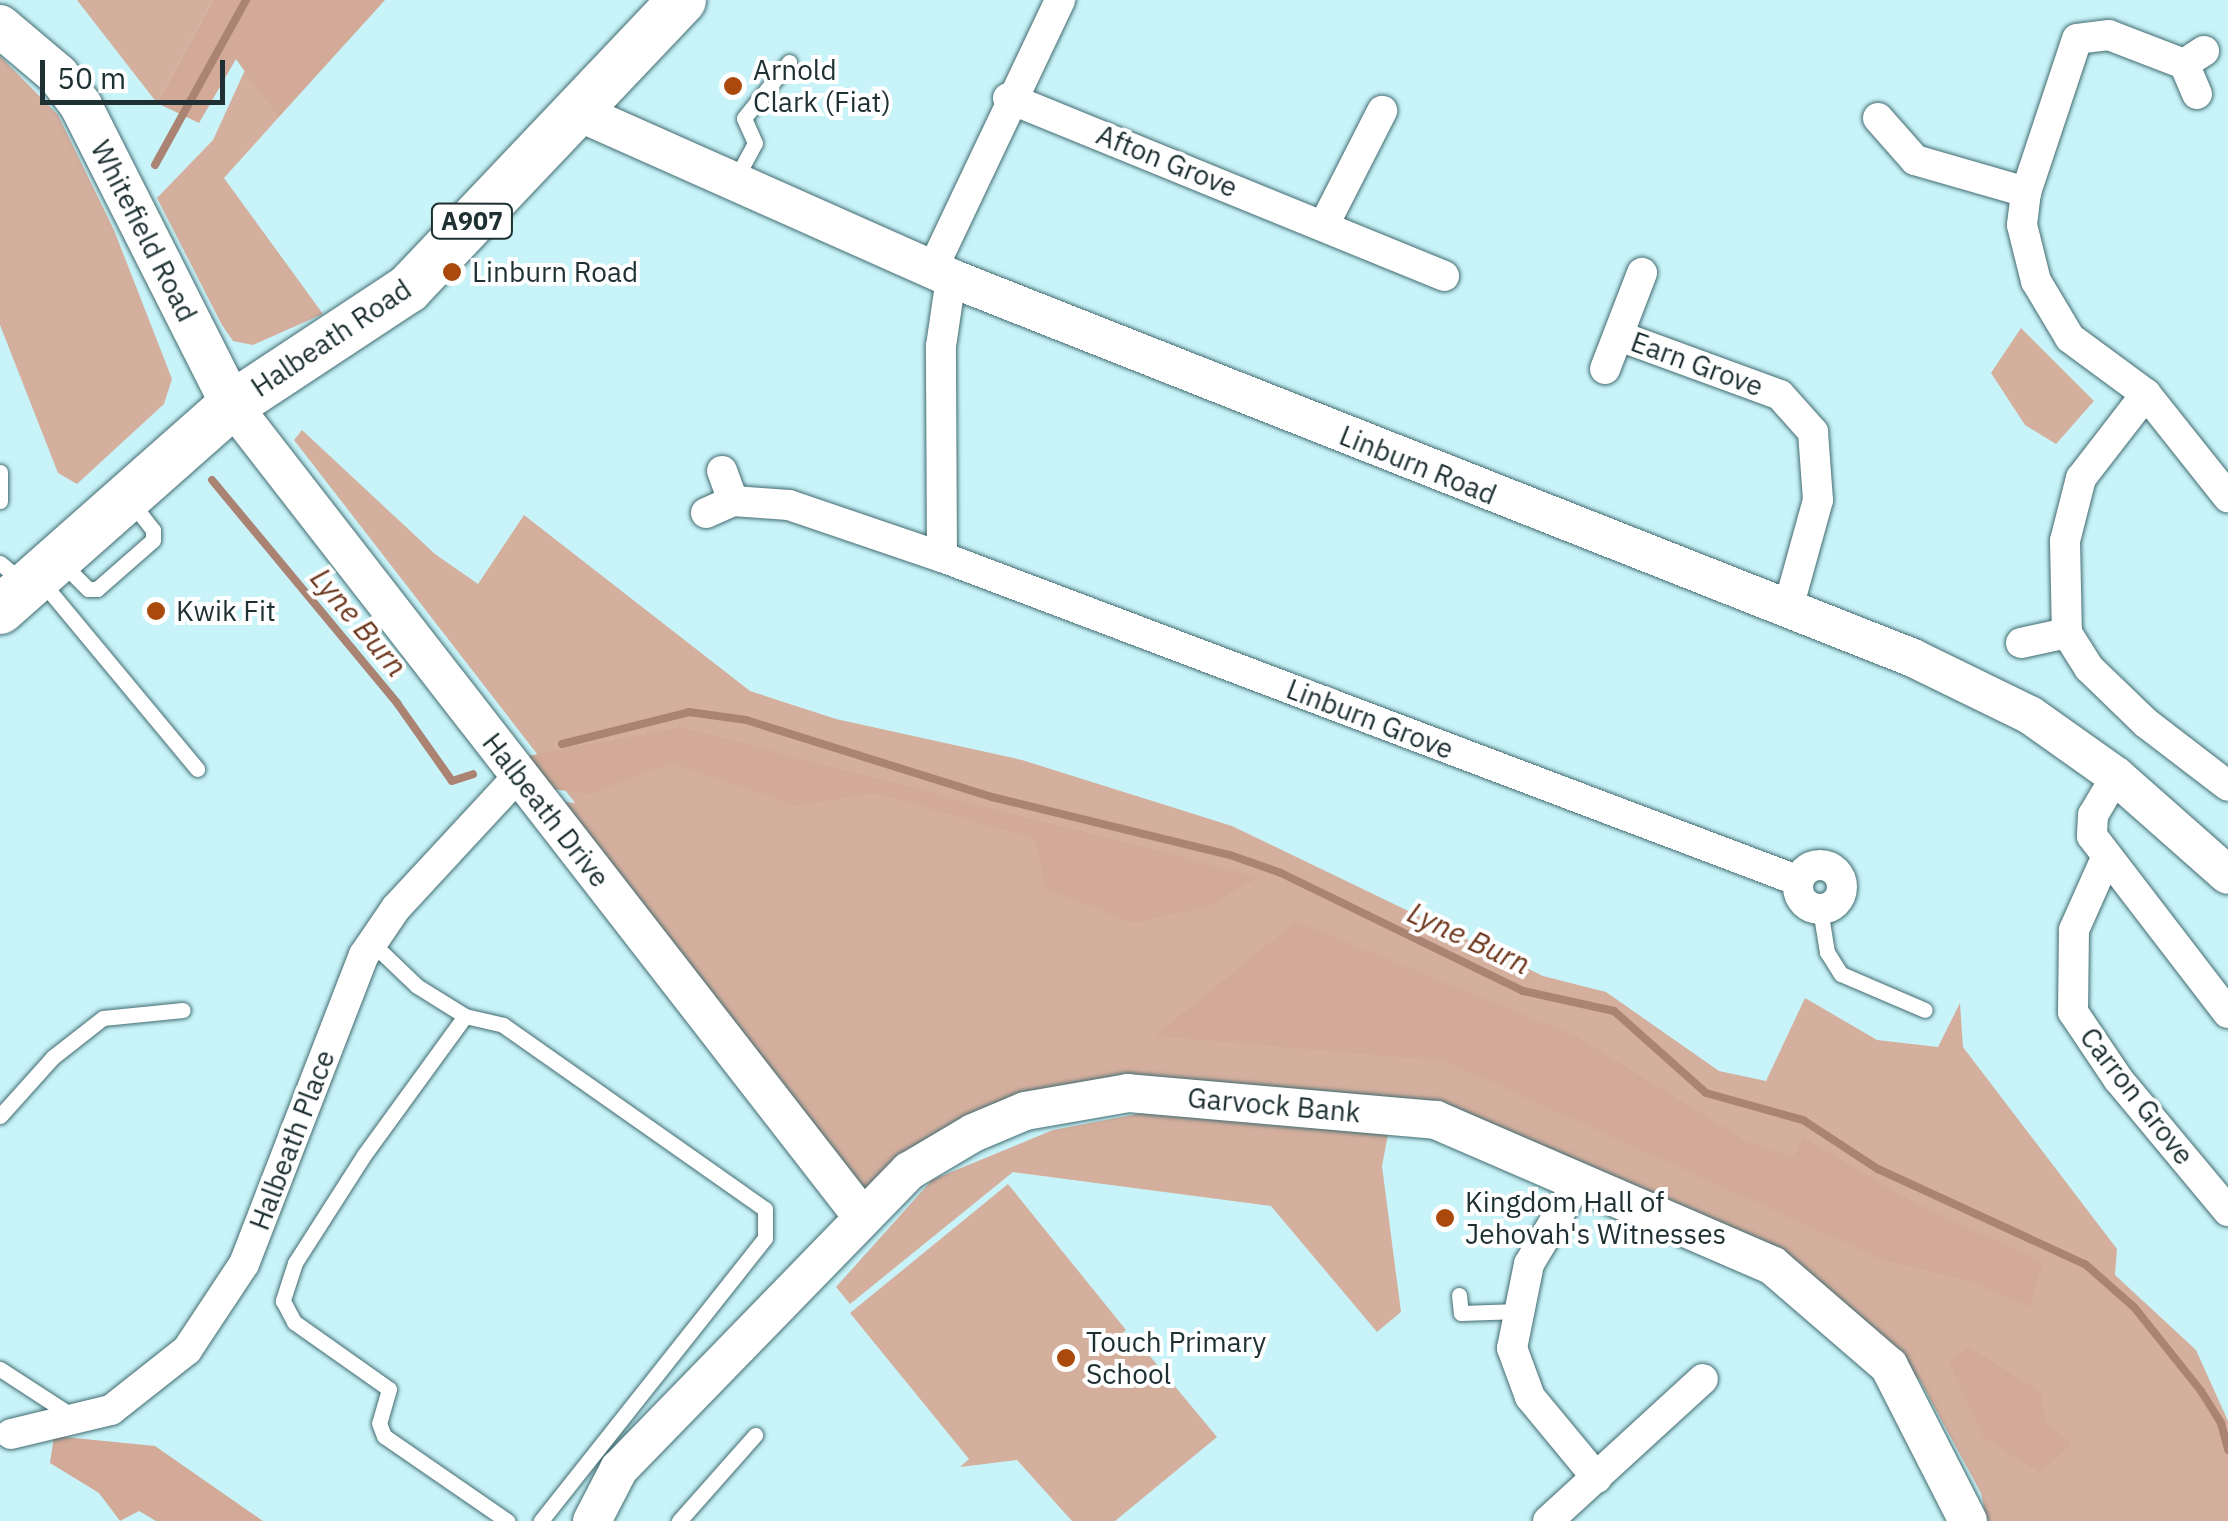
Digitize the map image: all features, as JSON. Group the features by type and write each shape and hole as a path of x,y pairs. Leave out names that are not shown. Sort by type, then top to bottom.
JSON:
{"main road":[{"name":"Halbeath Road","path":"17,573 126,496 232,405 408,289 682,0"},
{"name":"Whitefield Road","path":"0,26 58,75 81,106 232,405"}],"street":[{"path":"942,557 942,274 1008,98 1060,0"},
{"path":"2197,94 2194,58 2109,35 2077,39 2026,192 2022,225 2036,282 2070,338 2146,394 2227,492"},
{"name":"Afton Grove","path":"1008,98 1325,223 1444,276"},
{"name":"Linburn Road","path":"574,110 942,274 1787,612 1912,658 2030,716 2116,776 2228,875"},
{"path":"1325,223 1382,111"},
{"path":"1878,118 1915,160 2026,192"},
{"name":"Earn Grove","path":"1605,369 1642,273"},
{"name":"Earn Grove","path":"1618,336 1780,395 1813,432 1818,500 1787,612"},
{"path":"2146,394 2081,478 2065,541 2067,633 2089,668 2146,723 2228,786"},
{"name":"Halbeath Drive","path":"232,405 860,1215"},
{"name":"Linburn Grove","path":"722,471 719,507 788,505 942,557 1798,881 1819,864 1837,872 1840,898 1820,909"},
{"path":"2021,643 2067,633"},
{"name":"Halbeath Place","path":"11,1434 111,1410 187,1350 244,1264 372,943 519,775"},
{"path":"2116,776 2092,815 2092,836 2228,1013"},
{"name":"Carron Grove","path":"2106,858 2074,930 2073,1012 2118,1079 2228,1211"},
{"name":"Garvock Bank","path":"592,1521 619,1469 860,1215 909,1171 972,1133 1026,1111 1128,1093 1436,1120 1580,1179 1773,1266 1889,1366 1968,1521"},
{"path":"1580,1179 1529,1264 1512,1348 1530,1397 1597,1478"},
{"path":"1548,1521 1703,1378"}],"lane":[{"path":"736,180 755,142 744,118 789,62"},
{"path":"0,472 0,501"},
{"path":"17,573 197,768"},
{"path":"1820,909 1827,952 1841,974 1925,1010"},
{"path":"372,943 417,986 465,1016 504,1025 765,1208 764,1238 541,1521"},
{"path":"0,1116 52,1057 103,1018 183,1010"},
{"path":"465,1016 364,1155 295,1263 283,1301 294,1322 389,1389 379,1424 384,1436 507,1521"},
{"path":"1459,1294 1461,1313 1520,1310"},
{"path":"0,1368 77,1418"},
{"path":"680,1521 755,1435"}],"shaded area":[{"path":"77,0 213,0 157,103"},
{"path":"213,0 385,0 278,118 236,59 199,123 157,103"},
{"path":"0,56 58,115 114,230 172,379 164,404 77,484 58,473 0,325"},
{"path":"245,70 278,118 224,178 323,314 253,345 233,341 222,325 157,198 213,140"},
{"path":"2021,328 2094,401 2056,444 2025,425 1991,373"},
{"path":"302,430 435,554 478,584 524,515 750,691 836,719 1022,760 1232,826 1543,976 1606,992 1719,1071 1766,1081 1805,998 1877,1040 1938,1047 1960,1003 1963,1047 2117,1249 2115,1275 2196,1350 2228,1421 2228,1521 1987,1521 1981,1493 1919,1379 1889,1366 1773,1267 1436,1120 1128,1093 1025,1111 861,1215 558,801 575,803 294,440"},
{"path":"681,727 1259,877 1207,907 1133,923 1046,889 1035,839 875,793 796,806 672,763 590,794 552,789 528,756"},
{"path":"1296,921 1576,1036 1748,1142 1793,1157 1803,1137 1915,1203 2043,1262 2030,1307 1972,1282 1882,1260 1445,1061 1155,1036"},
{"path":"1143,1113 1388,1134 1382,1166 1401,1312 1377,1332 1271,1206 1013,1172 850,1304 836,1287 932,1180 1053,1130"},
{"path":"1008,1184 1126,1330 1102,1351 1144,1349 1217,1437 1115,1521 1072,1521 1017,1460 960,1467 969,1459 850,1313"},
{"path":"1969,1347 2041,1392 2046,1421 2072,1444 2040,1473 1984,1438 1948,1361"},
{"path":"54,1436 155,1446 263,1521 156,1521 139,1511 120,1521 99,1493 50,1463"}],"waterway":[{"name":"Lyne Burn","path":"155,165 246,0"},
{"name":"Lyne Burn","path":"212,480 397,703 452,781 473,774"},
{"name":"Lyne Burn","path":"562,744 689,712 746,720 992,797 1230,855 1281,873 1523,991 1614,1011 1706,1093 1803,1120 1878,1169 2085,1264 2134,1307 2201,1391 2221,1423 2228,1450"}],"place":[{"name":"Arnold Clark (Fiat)","path":"733,86"},
{"name":"Linburn Road","path":"452,272"},
{"name":"Kwik Fit","path":"156,611"},
{"name":"Kingdom Hall of Jehovah's Witnesses","path":"1445,1218"},
{"name":"Touch Primary School","path":"1066,1358"}]}
